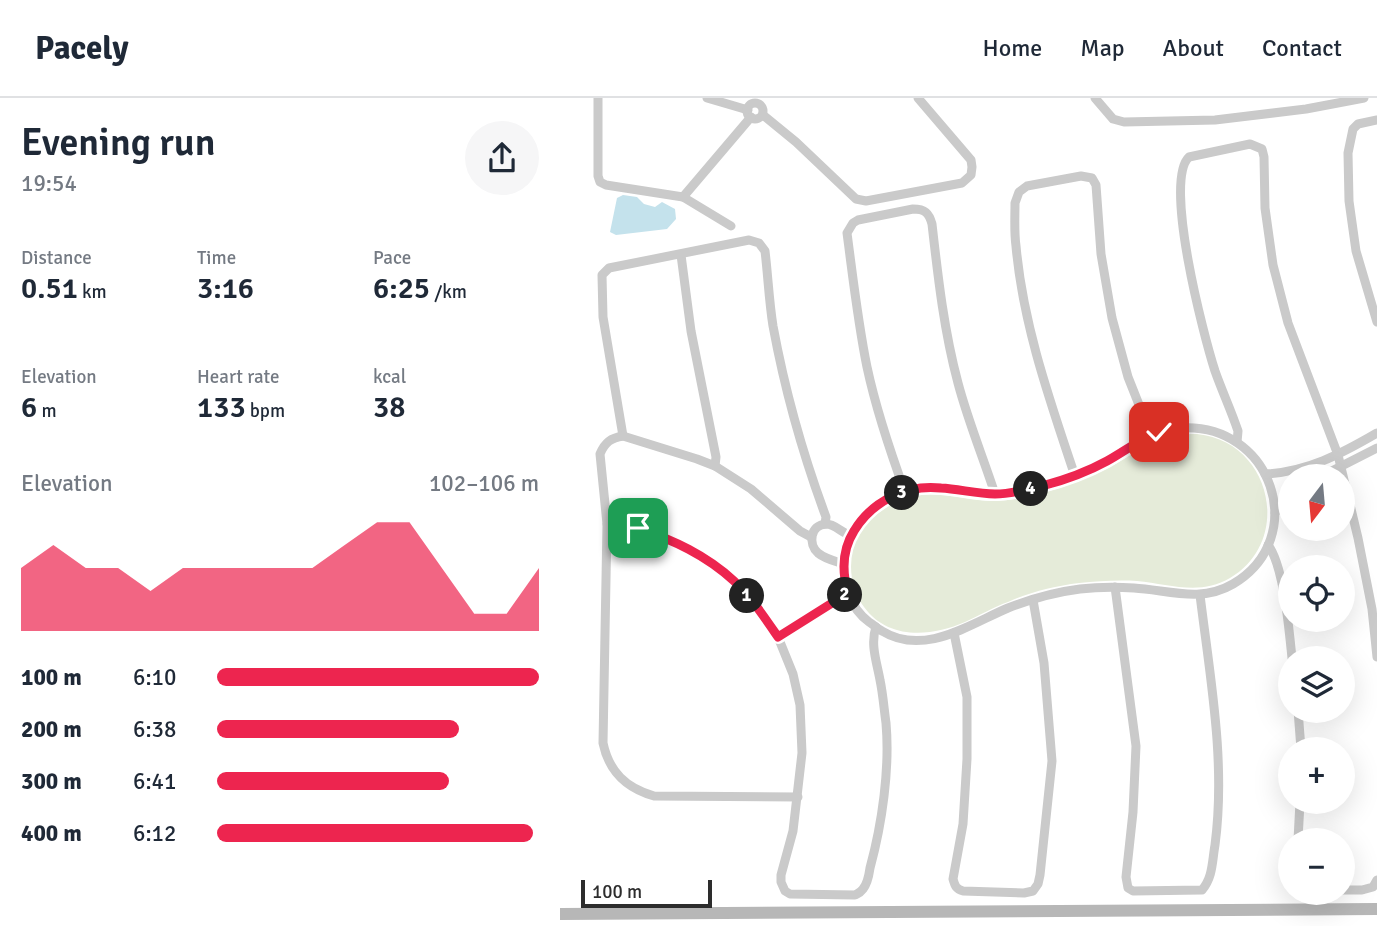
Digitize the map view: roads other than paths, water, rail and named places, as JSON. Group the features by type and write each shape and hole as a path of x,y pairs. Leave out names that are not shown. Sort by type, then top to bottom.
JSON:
{"street":[{"path":"598,98 600,182 683,197 731,226"},
{"path":"707,98 749,114"},
{"path":"683,197 749,114 753,104 762,106 796,142 860,201 962,183 971,175 971,160 918,98"},
{"path":"1095,98 1114,119 1124,122 1215,120 1306,109 1364,98"},
{"path":"1377,120 1359,124 1353,129 1348,153 1349,201 1356,251 1377,322"},
{"path":"1237,442 1238,431 1215,370 1200,317 1181,210 1182,177 1184,162 1189,157 1250,145 1262,149 1264,157 1265,208 1271,253 1287,323 1339,464"},
{"path":"1075,476 1053,412 1025,305 1016,246 1015,203 1016,196 1023,188 1081,176 1092,178 1096,184 1101,254 1112,318 1128,377 1151,435"},
{"path":"905,492 886,437 868,369 847,233 858,220 920,209 926,211 932,224 939,286 957,380 970,426 995,494"},
{"path":"623,436 603,317 602,275 609,268 749,240 759,243 765,251 773,323 789,404 825,524"},
{"path":"681,255 691,331 716,457 715,466"},
{"path":"1179,428 1218,432 1237,442 1253,456 1265,474 1272,494 1274,515 1268,545 1257,562 1243,577 1225,588 1189,596 1152,589 1115,587 1076,590 1032,600 954,633 930,639 907,639 888,634 864,618 848,593 844,564 851,536 870,512 888,499 905,492 938,487 995,494 1028,490 1075,476 1140,440 1179,428"},
{"path":"1265,474 1306,468 1338,455 1377,433"},
{"path":"798,797 654,796 619,779 609,764 603,743 607,524 600,454 608,441 623,436 697,458 751,489 800,531 811,537"},
{"path":"1347,464 1377,448"},
{"path":"1274,515 1278,510"},
{"path":"607,524 638,528 702,556 734,581 758,608 778,637 793,674 800,705 802,753 798,797 793,831 781,875 785,891 796,895 855,895 866,886 876,846 886,765 886,726 874,647 876,627"},
{"path":"844,564 816,551 811,537 816,528 825,524 835,526 851,536"},
{"path":"1355,526 1372,609 1377,657"},
{"path":"1268,545 1280,573 1290,646"},
{"path":"1115,587 1136,746 1126,877 1128,888 1133,891 1202,890 1210,877 1219,781 1200,595"},
{"path":"778,637 848,593"},
{"path":"954,633 967,697 967,746 962,824 953,878 955,886 963,891 1033,891 1040,875 1052,761 1044,663 1032,600"},
{"path":"1355,890 1373,887 1377,880"},
{"path":"560,914 1377,909"}],"water":[{"path":"623,195 637,197 644,204 655,207 662,202 675,209 676,219 667,229 616,235 610,232 617,198"}]}
